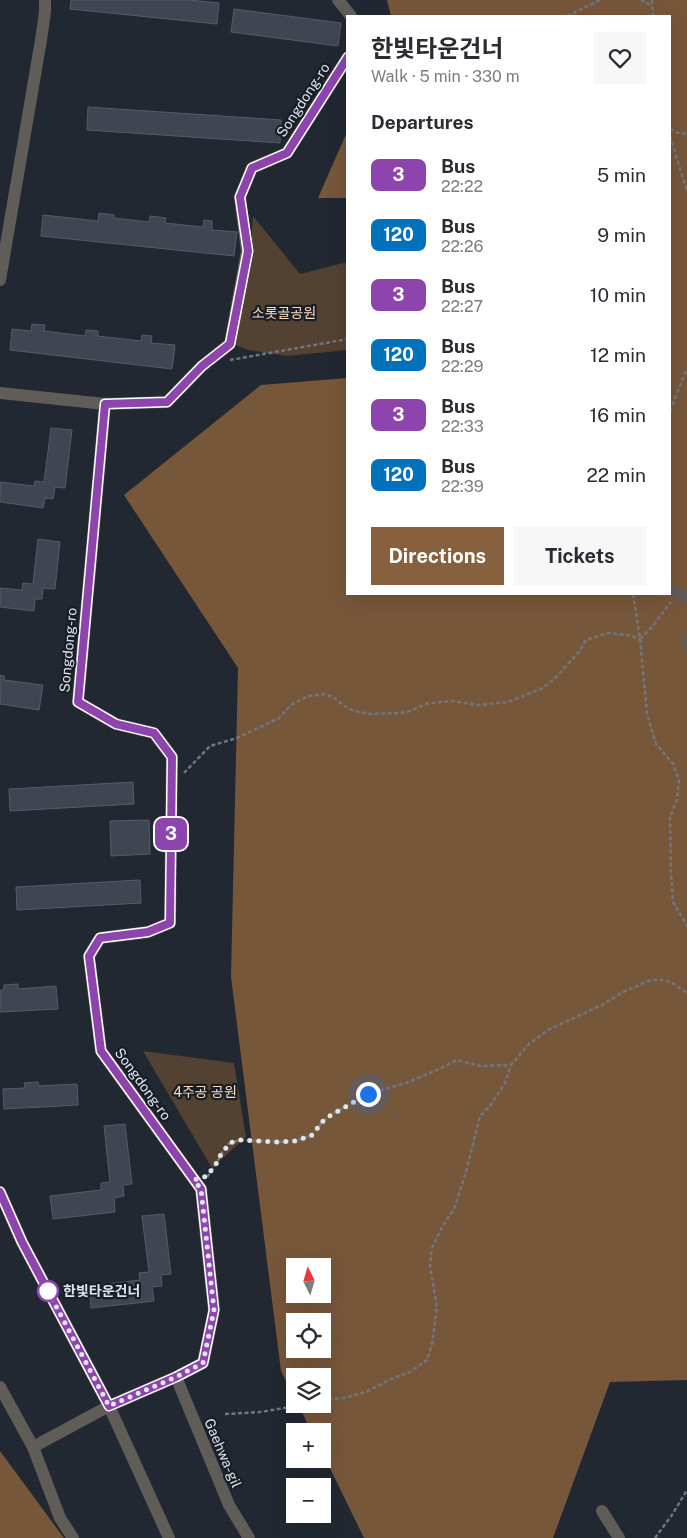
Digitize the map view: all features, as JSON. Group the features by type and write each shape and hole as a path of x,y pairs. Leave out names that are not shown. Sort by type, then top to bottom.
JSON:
{"street":[{"path":"0,280 41,40 45,0"},
{"path":"338,0 351,15"},
{"name":"Songdong-ro","path":"0,393 105,404 167,402 208,361 230,344 248,251 240,197 252,168 287,153 346,60"},
{"name":"Songdong-ro","path":"33,1447 109,1406 203,1363 214,1310 201,1189 101,1051 89,956 100,938 148,932 170,923 172,757 154,733 116,724 78,702 105,404"},
{"path":"0,1192 22,1242 109,1406 169,1538"},
{"name":"Gaehwa-gil","path":"176,1377 229,1505 249,1538"},
{"path":"0,1387 33,1447 60,1518 73,1538"},
{"path":"602,1511 619,1538"}],"path":[{"path":"569,15 600,0"},
{"path":"640,0 652,6"},
{"path":"652,0 653,15"},
{"path":"671,130 682,134 687,133"},
{"path":"671,139 687,191"},
{"path":"208,361 225,361 346,339"},
{"path":"671,408 687,368"},
{"path":"633,595 640,639 647,714 656,744 674,764 679,780 677,799 670,817 671,873 673,902 687,926"},
{"path":"640,639 682,595"},
{"path":"172,782 186,771 210,746 237,738 280,718 292,705 308,696 324,694 333,697 354,711 370,714 399,713 410,711 426,704 453,701 477,705 493,705 508,702 543,688 580,652 586,640 608,632 640,639"},
{"path":"331,1399 366,1392 410,1372 427,1360 432,1344 436,1307 430,1266 432,1248 442,1227 454,1209 466,1172 480,1116 490,1106 505,1083 511,1065 528,1044 548,1030 651,980 671,982 687,993"},
{"path":"194,1180 207,1176 230,1143 250,1139 271,1142 296,1141 312,1135 323,1121 331,1115 368,1094 406,1083 457,1060 480,1066 511,1065"},
{"path":"225,1414 260,1412 286,1408"},
{"path":"655,1538 687,1490"}],"green space":[{"name":"소롯골공원","path":"253,216 300,274 346,262 346,350 287,356 248,350 236,345 251,247"},
{"name":"4주공 공원","path":"143,1051 234,1063 246,1137 212,1168"}],"shaded area":[{"path":"387,0 687,0 687,1380 610,1382 553,1538 364,1538 330,1468 331,1423 307,1423 302,1413 331,1413 331,1368 286,1368 286,1381 281,1371 231,977 238,668 124,495 261,385 346,378 346,595 671,595 671,15 391,15"},
{"path":"346,134 346,198 318,198"},
{"path":"0,1451 64,1538 0,1538"}],"building":[{"path":"71,0 190,0 219,3 217,24 70,9"},
{"path":"234,9 341,23 338,46 231,32"},
{"path":"88,107 281,120 280,143 87,130"},
{"path":"99,213 114,215 114,218 149,222 150,216 166,218 165,223 203,227 204,220 212,221 212,230 237,232 234,256 41,236 43,215 98,221"},
{"path":"32,324 45,325 44,331 85,336 86,330 98,331 98,336 141,341 142,335 152,336 151,343 175,345 172,369 10,350 12,329 31,331"},
{"path":"51,428 72,430 65,488 55,487 53,499 45,498 43,508 0,502 0,482 34,486 35,481 44,482"},
{"path":"38,539 60,542 55,589 43,588 42,599 35,599 34,611 0,607 0,588 22,590 23,583 33,584"},
{"path":"0,675 4,676 4,680 43,685 39,710 0,704"},
{"path":"133,782 134,804 10,811 9,789"},
{"path":"149,820 150,854 111,856 110,821"},
{"path":"140,880 141,903 17,910 16,887"},
{"path":"18,984 18,989 56,986 58,1009 0,1012 0,990 4,990 4,985"},
{"path":"38,1082 39,1086 77,1084 78,1105 4,1109 3,1089 25,1088 24,1083"},
{"path":"125,1124 132,1184 123,1185 124,1196 114,1198 115,1212 53,1219 50,1196 101,1190 101,1183 110,1182 104,1126"},
{"path":"164,1214 171,1274 161,1275 162,1286 152,1287 154,1301 91,1308 89,1286 140,1280 139,1273 149,1272 142,1216"}],"bus line":[{"name":"3","path":"0,1192 22,1242 109,1406 203,1363 214,1310 201,1189 101,1051 89,956 100,938 148,932 170,923 172,757 154,733 116,724 78,702 105,404 167,402 202,366 230,344 248,251 240,197 252,168 287,153 346,60"}],"place":[{"name":"한빛타운건너","path":"48,1291"}],"route":[{"path":"48,1291 109,1406 203,1363 214,1310 201,1189 194,1180 207,1176 230,1143 250,1139 264,1142 296,1141 312,1135 323,1121 331,1115 368,1094"}]}
